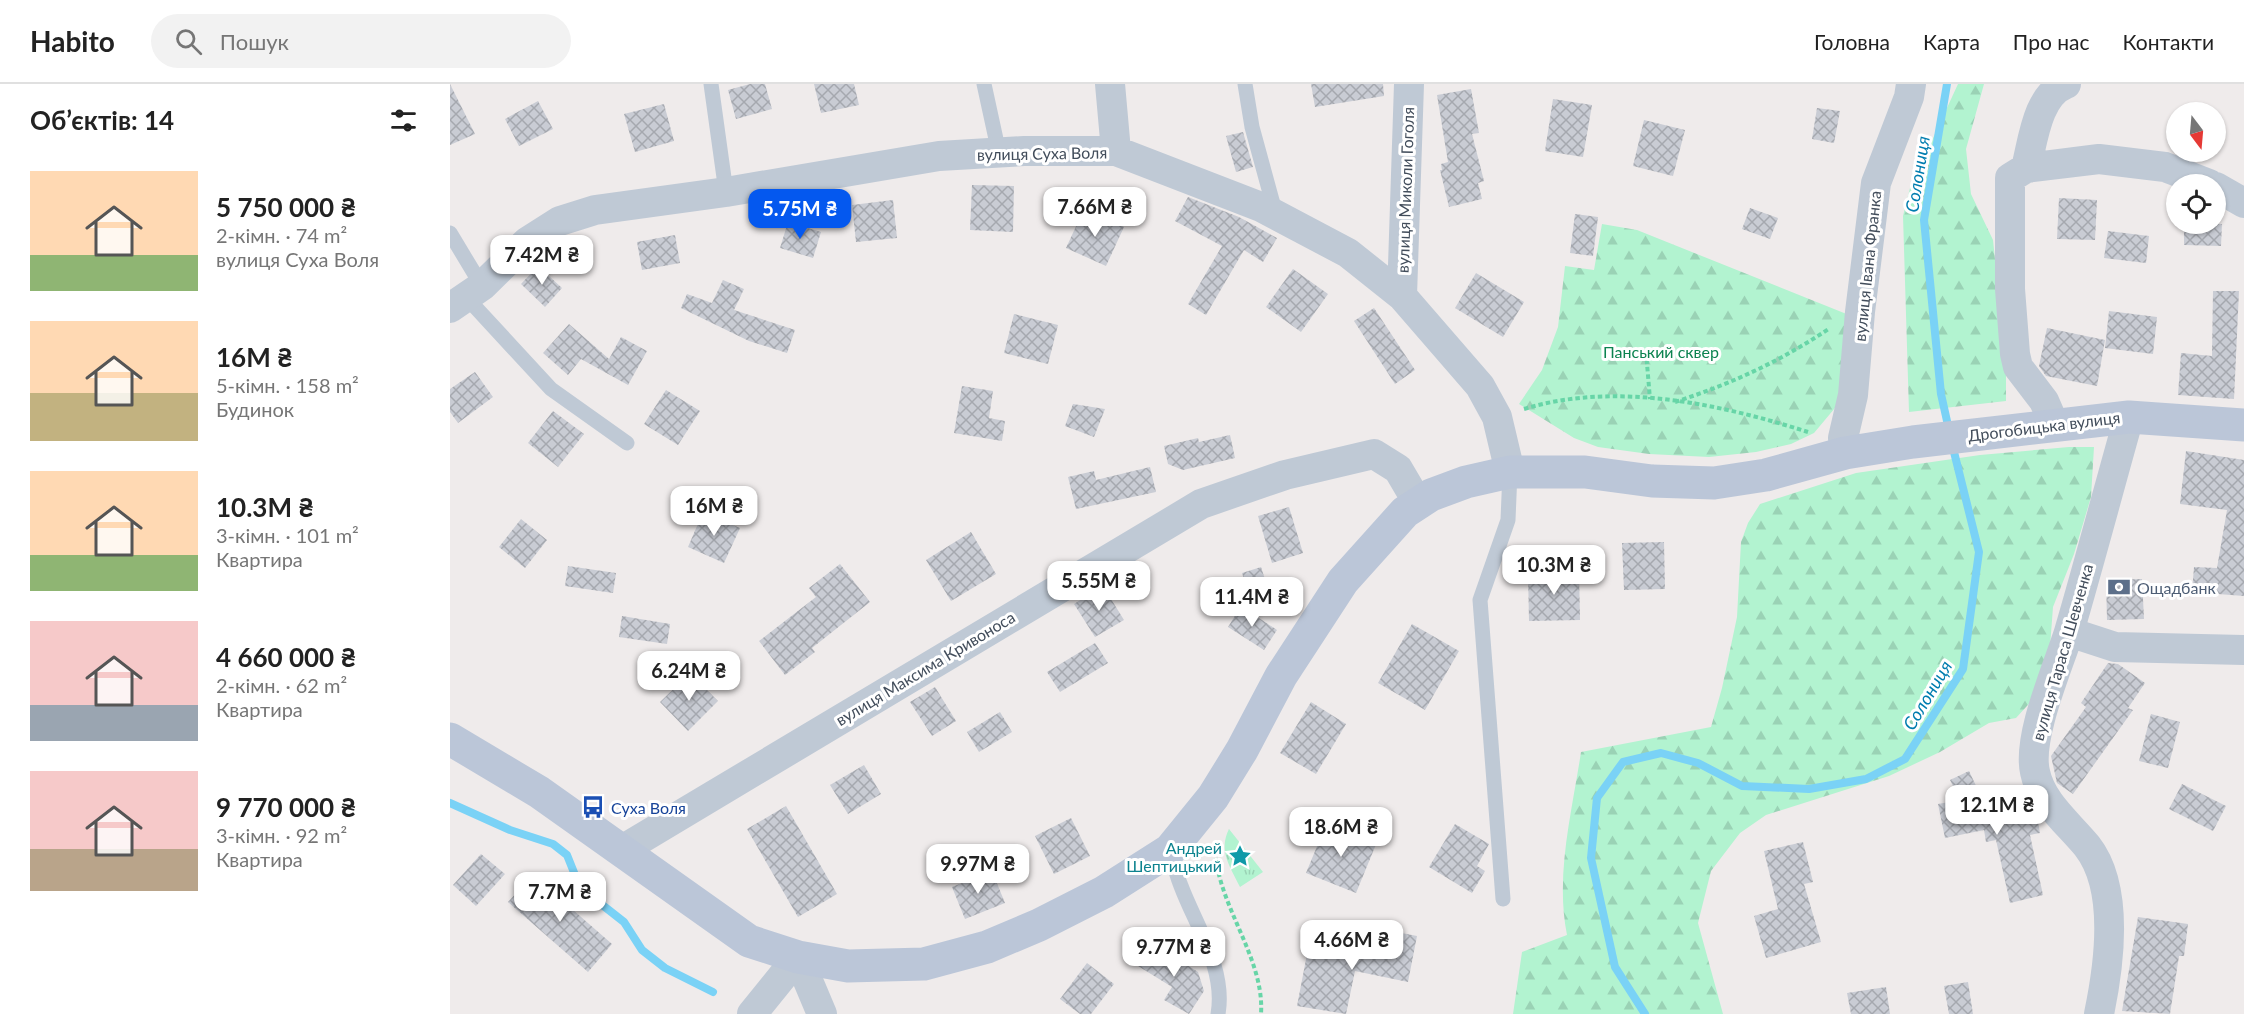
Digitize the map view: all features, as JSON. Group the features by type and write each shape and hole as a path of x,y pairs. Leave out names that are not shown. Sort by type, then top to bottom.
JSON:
{"street":[{"path":"1110,84 1116,151"},
{"name":"вулиця Миколи Гоголя","path":"1402,296 1409,84"},
{"name":"вулиця Івана Франка","path":"1844,446 1853,395 1860,312 1876,183 1909,97 1911,84"},
{"path":"2026,168 2043,108 2050,94 2066,84"},
{"name":"вулиця Суха Воля","path":"466,297 527,242 560,222 595,210 726,192 939,156 1116,151 1276,215 1348,254 1402,296 1480,386 1497,417 1510,472"},
{"path":"2054,424 2044,401 2018,367 2014,354 2010,289 2010,178 2026,168 2099,159 2165,167 2184,174"},
{"path":"2226,193 2244,203"},
{"name":"Дрогобицька вулиця","path":"450,739 539,792 749,941 798,957 848,966 924,964 987,947 1039,926 1104,892 1170,850 1213,797 1242,750 1281,676 1343,581 1380,537 1405,512 1418,503 1466,482 1510,472 1585,472 1652,481 1714,483 1766,475 1844,446 1913,442 2129,417 2244,425"},
{"name":"вулиця Тараса Шевченка","path":"2099,1014 2110,945 2101,876 2089,848 2044,796 2035,772 2034,743 2069,632 2129,417"},
{"name":"вулиця Максима Кривоноса","path":"622,850 1202,504 1285,475 1374,454 1398,469 1418,503"},
{"path":"2069,632 2115,647 2244,650"},
{"path":"752,1014 798,957 822,1014"}],"lane":[{"path":"711,84 726,192"},
{"path":"984,84 999,153"},
{"path":"1245,84 1252,127 1276,215"},
{"path":"450,233 466,297 551,389 627,443"},
{"path":"1503,899 1480,600 1508,520 1510,472"},
{"path":"1170,850 1180,885 1210,950 1220,1003 1218,1014"}],"path":[{"path":"1674,402 1759,370 1860,312"},
{"path":"1646,352 1650,399"},
{"path":"1497,417 1540,404 1572,398 1610,396 1650,399 1774,421 1814,433 1844,446"},
{"path":"1215,835 1215,864 1257,979 1261,1014"}],"green space":[{"path":"1958,84 1984,84 1966,149 1971,194 1993,240 2006,366 2006,401 1909,412 1903,216 1910,188"},
{"name":"Панський сквер","path":"1602,224 1637,230 1849,315 1840,402 1814,433 1791,444 1756,452 1709,457 1649,454 1598,447 1574,438 1519,404 1542,370 1558,327 1565,266 1594,270"},
{"path":"2094,447 2091,497 2074,554 2053,607 2050,647 2037,695 2016,718 1989,723 1940,752 1889,776 1766,815 1740,833 1711,871 1698,923 1723,1014 1513,1014 1522,952 1567,935 1563,890 1564,867 1569,820 1581,752 1711,727 1737,617 1741,542 1748,523 1760,504 1856,473 1980,455"},
{"path":"1229,829 1263,872 1240,887 1225,851"}],"building":[{"path":"450,84 475,134 450,145"},
{"path":"750,84 765,84 772,109 736,119 728,90"},
{"path":"814,84 854,84 859,105 821,113"},
{"path":"1311,84 1383,84 1384,96 1315,107"},
{"path":"1471,89 1479,133 1472,134 1484,181 1478,183 1482,199 1449,207 1440,170 1442,170 1441,164 1448,162 1437,95"},
{"path":"1553,99 1592,105 1583,157 1545,151"},
{"path":"538,101 553,129 519,146 505,119"},
{"path":"664,104 674,141 635,152 624,114"},
{"path":"1817,108 1840,111 1834,143 1812,139"},
{"path":"1644,120 1685,130 1673,176 1633,166"},
{"path":"1243,132 1253,167 1236,172 1226,136"},
{"path":"972,185 1014,186 1013,232 970,230"},
{"path":"1188,197 1239,217 1277,238 1263,262 1244,250 1206,315 1188,304 1222,246 1175,221"},
{"path":"2059,198 2097,200 2095,240 2057,239"},
{"path":"893,200 897,238 856,242 852,205"},
{"path":"1750,208 1778,218 1770,239 1742,229"},
{"path":"1084,209 1124,227 1106,266 1066,248"},
{"path":"1575,214 1598,217 1593,256 1570,253"},
{"path":"788,222 821,232 813,258 780,248"},
{"path":"2108,231 2149,236 2146,263 2104,258"},
{"path":"2184,234 2222,234 2221,246 2184,245"},
{"path":"675,235 680,263 642,270 637,242"},
{"path":"538,266 562,288 545,307 521,284"},
{"path":"1293,269 1328,294 1301,332 1266,307"},
{"path":"1476,273 1524,302 1503,337 1455,308"},
{"path":"723,280 744,289 734,310 795,330 787,353 749,341 681,308 687,294 712,303"},
{"path":"2213,291 2239,291 2234,399 2178,395 2181,353 2212,356"},
{"path":"1374,308 1415,370 1395,384 1354,321"},
{"path":"2109,311 2157,317 2153,354 2105,348"},
{"path":"1014,314 1058,325 1048,364 1004,353"},
{"path":"569,324 609,359 621,337 647,351 628,385 581,359 568,375 543,353"},
{"path":"2047,328 2105,340 2097,386 2046,376 2039,366"},
{"path":"475,372 493,397 458,423 450,412 450,389"},
{"path":"962,386 993,391 989,418 1005,421 1002,441 954,433"},
{"path":"666,390 700,411 678,445 644,424"},
{"path":"1073,404 1105,409 1094,437 1065,426"},
{"path":"553,411 584,434 558,467 528,443"},
{"path":"1230,435 1235,458 1183,470 1168,464 1164,446 1198,438 1199,442"},
{"path":"2186,451 2244,460 2244,596 2192,592 2194,567 2217,568 2227,510 2180,504"},
{"path":"1150,467 1156,492 1076,509 1068,477 1094,471 1096,480"},
{"path":"1289,507 1303,553 1272,563 1258,516"},
{"path":"703,512 740,528 724,563 688,547"},
{"path":"521,519 547,540 525,568 499,547"},
{"path":"971,532 996,574 951,601 926,560"},
{"path":"1664,542 1665,589 1624,590 1622,543"},
{"path":"840,564 870,602 812,648 815,652 785,675 759,641 816,597 809,588"},
{"path":"568,566 616,573 613,593 565,586"},
{"path":"1261,567 1272,601 1253,607 1242,573"},
{"path":"1579,571 1580,620 1529,621 1528,572"},
{"path":"2142,579 2144,619 2107,620 2106,580"},
{"path":"1103,586 1124,620 1095,637 1074,604"},
{"path":"1241,606 1277,630 1264,650 1228,627"},
{"path":"622,616 670,624 667,644 619,637"},
{"path":"1412,624 1459,651 1425,710 1378,683"},
{"path":"1095,643 1108,663 1060,692 1047,672"},
{"path":"2108,663 2118,664 2145,683 2128,708 2133,710 2073,794 2057,783 2051,756 2086,707 2081,703"},
{"path":"690,673 718,701 688,731 660,702"},
{"path":"935,687 956,721 932,736 910,702"},
{"path":"1311,702 1346,724 1316,774 1280,753"},
{"path":"1000,712 1012,732 979,752 967,732"},
{"path":"2151,714 2180,722 2168,768 2139,761"},
{"path":"864,765 881,794 848,814 830,785"},
{"path":"1969,771 1990,815 2032,807 2037,815 2040,833 2030,835 2043,895 2010,903 1996,840 1986,842 1984,830 1945,838 1938,804 1960,800 1950,780"},
{"path":"2182,784 2226,806 2213,831 2169,809"},
{"path":"786,806 837,894 798,917 747,829"},
{"path":"1071,818 1090,856 1054,874 1035,836"},
{"path":"1327,822 1377,842 1356,893 1306,873"},
{"path":"1455,824 1489,844 1477,866 1485,871 1472,893 1429,867"},
{"path":"1803,842 1813,882 1804,884 1821,942 1766,958 1754,916 1778,909 1764,851"},
{"path":"481,854 505,874 476,906 453,885"},
{"path":"992,871 1005,903 965,919 952,887"},
{"path":"533,875 612,944 588,972 508,902"},
{"path":"2138,917 2188,924 2184,956 2179,956 2170,1014 2122,1011"},
{"path":"1386,930 1417,936 1408,982 1355,971 1346,1014 1297,1006 1308,949 1327,953 1329,944 1381,955"},
{"path":"1153,943 1198,972 1204,991 1189,1014 1164,1000 1172,987 1138,966"},
{"path":"1087,963 1114,984 1091,1014 1080,1014 1060,999"},
{"path":"1968,982 1973,1014 1949,1014 1944,986"},
{"path":"1886,987 1890,1014 1851,1014 1847,993"}],"waterway":[{"name":"Солониця","path":"1947,84 1924,220 1941,394 1949,430"},
{"name":"Солониця","path":"1645,1014 1615,967 1591,858 1597,798 1623,762 1661,753 1698,763 1742,786 1809,789 1866,779 1905,759 1963,669 1979,552 1952,444"},
{"path":"450,803 510,830 553,844 567,855 575,875 596,900 624,922 642,950 665,968 713,992"}],"place":[{"name":"Ощадбанк","path":"2119,587"},
{"name":"Суха Воля","path":"593,807"},
{"name":"Андрей Шептицький","path":"1240,856"}]}
